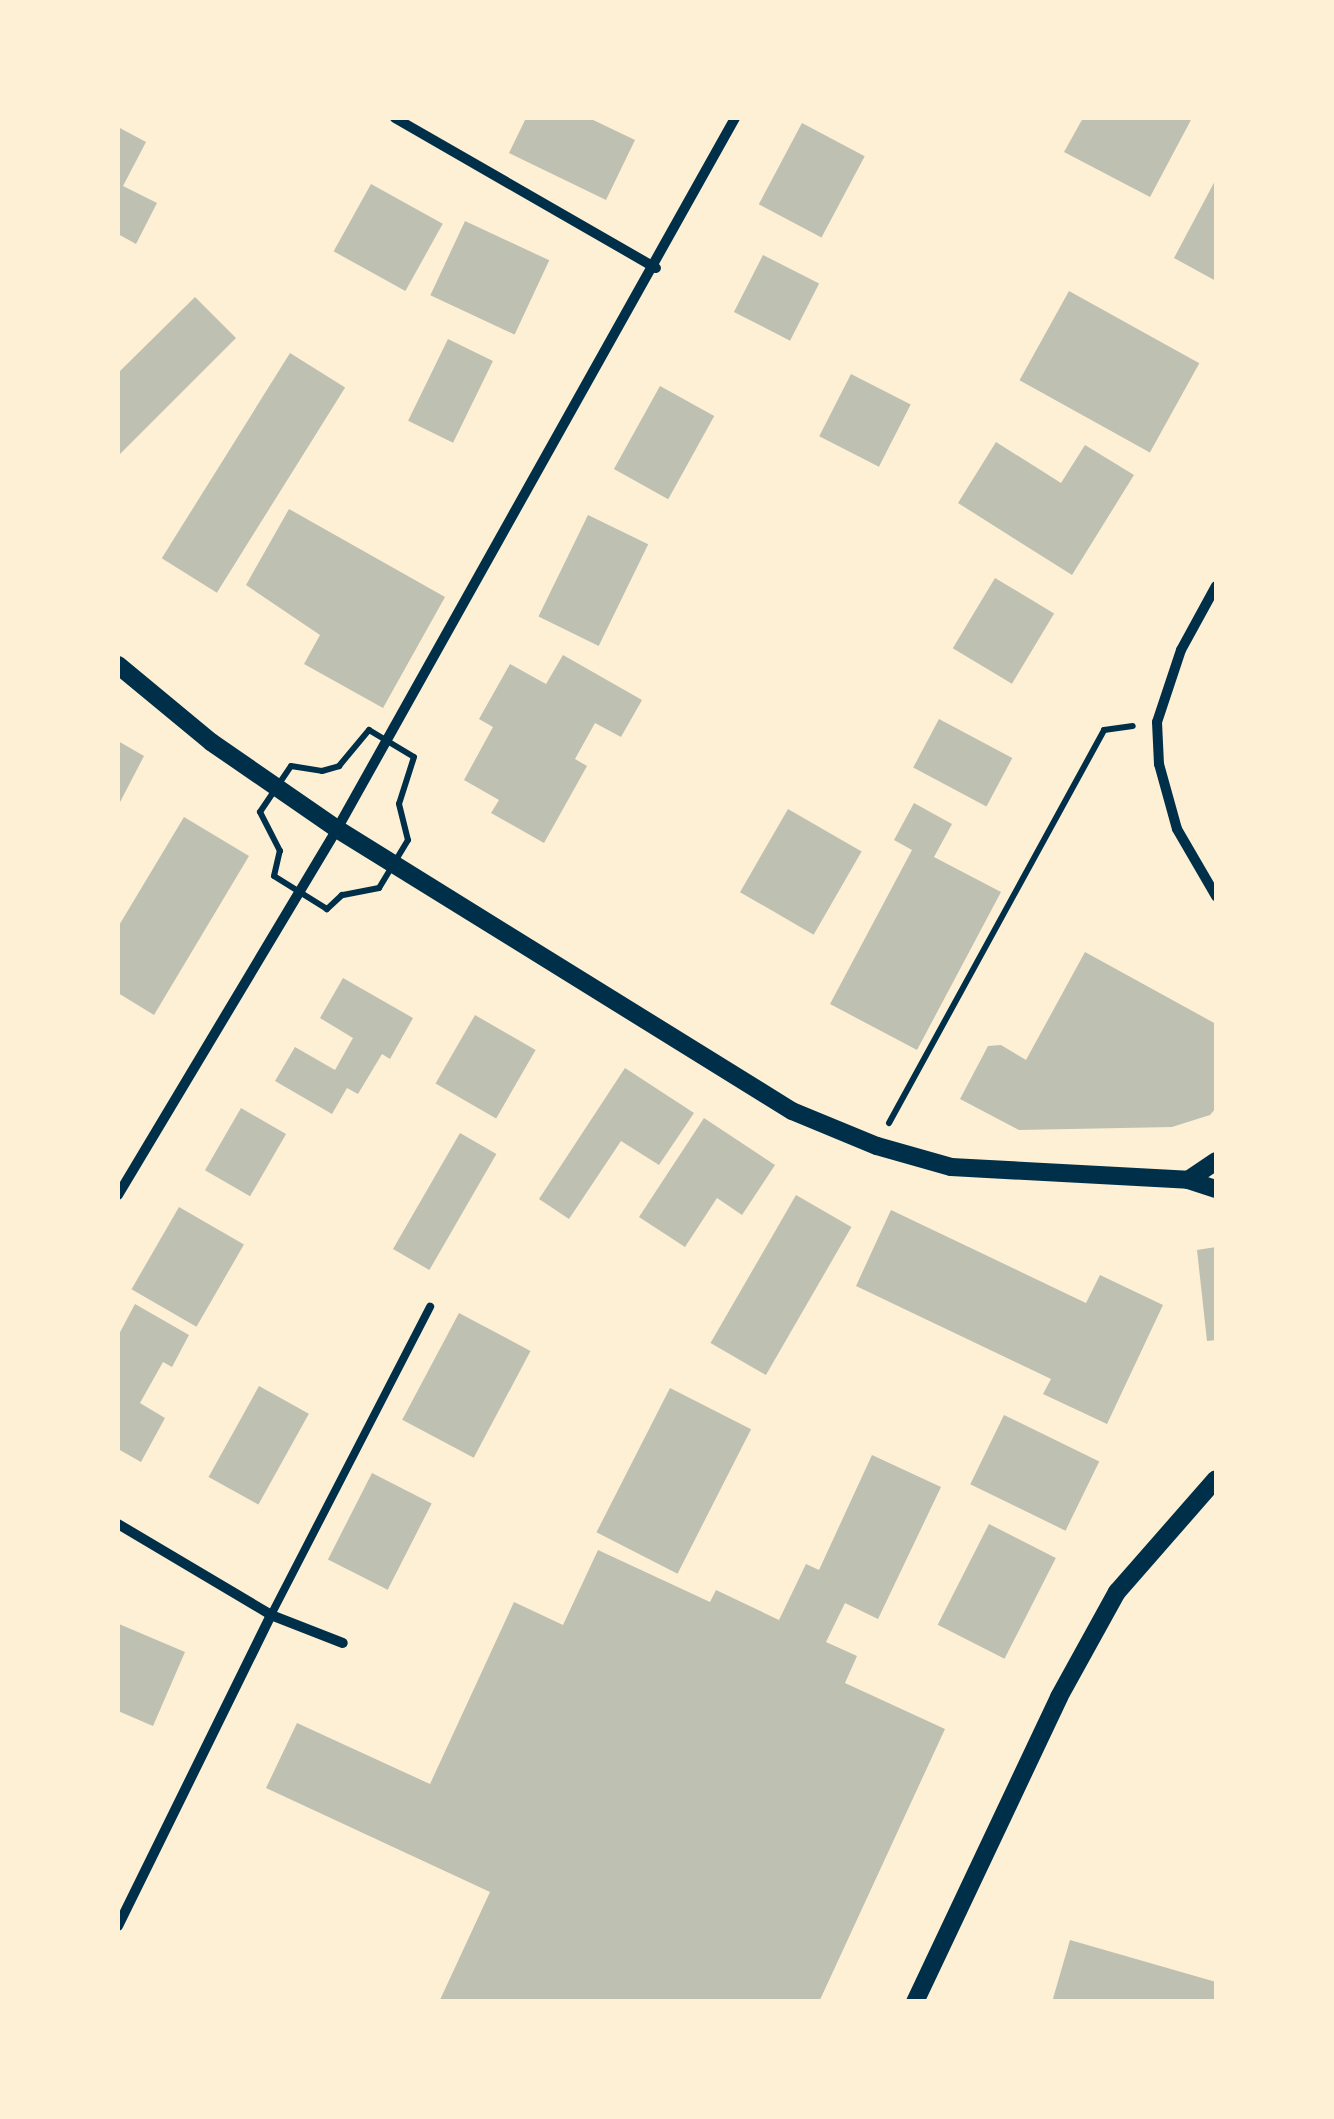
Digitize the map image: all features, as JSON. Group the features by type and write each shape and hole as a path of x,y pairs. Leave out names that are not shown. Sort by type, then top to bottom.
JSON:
{"street":[{"path":"395,118 656,268"},
{"path":"118,1195 123,1174 337,829 656,268 735,118"},
{"path":"1216,586 1181,650 1157,722 1160,764 1176,829 1216,896"},
{"path":"118,665 234,758 337,829 792,1111 876,1146 1009,1175 1188,1180 1216,1188"},
{"path":"1188,1180 1216,1162"},
{"path":"915,2002 1058,1697 1116,1592 1216,1479"},
{"path":"118,1524 271,1615 343,1643"},
{"path":"118,1926 271,1615"}],"lane":[{"path":"271,1615 430,1307"}],"path":[{"path":"876,1146 1104,730 1157,722"}],"building":[{"path":"526,118 589,118 635,140 606,200 509,153"},
{"path":"1083,118 1192,118 1150,197 1064,152"},
{"path":"802,123 865,156 821,238 759,204"},
{"path":"118,127 146,142 123,186 157,203 136,244 118,234"},
{"path":"1216,179 1216,281 1174,258"},
{"path":"371,184 443,224 405,291 334,251"},
{"path":"465,221 549,260 515,335 430,295"},
{"path":"763,255 819,284 790,341 734,312"},
{"path":"1069,291 1199,363 1150,452 1020,380"},
{"path":"195,297 236,338 118,456 118,373"},
{"path":"448,339 493,361 453,443 408,421"},
{"path":"290,353 345,387 217,593 162,558"},
{"path":"851,374 911,404 879,467 819,436"},
{"path":"660,386 714,416 668,499 614,469"},
{"path":"996,442 1061,483 1085,445 1134,475 1072,575 958,503"},
{"path":"289,509 445,597 383,708 304,664 320,635 246,585"},
{"path":"588,515 648,544 599,646 538,617"},
{"path":"995,578 1054,614 1012,684 953,648"},
{"path":"563,655 642,700 621,737 595,723 575,759 587,766 544,843 491,813 499,800 464,780 493,727 479,719 510,664 546,684"},
{"path":"939,719 1012,758 986,807 913,768"},
{"path":"118,741 144,756 118,806"},
{"path":"914,803 952,824 934,857 1001,892 917,1050 830,1004 912,850 894,840"},
{"path":"788,809 862,852 814,935 740,892"},
{"path":"184,817 249,856 154,1015 118,993 118,927"},
{"path":"1085,952 1216,1024 1216,1108 1210,1115 1172,1127 1019,1130 960,1099 988,1046 1001,1045 1026,1060"},
{"path":"343,978 413,1018 390,1059 382,1054 358,1094 347,1088 332,1114 275,1081 295,1047 335,1070 353,1038 320,1018"},
{"path":"475,1015 536,1050 496,1118 436,1083"},
{"path":"625,1068 694,1113 659,1165 621,1141 569,1219 539,1199"},
{"path":"241,1108 286,1134 250,1196 205,1170"},
{"path":"704,1118 775,1165 742,1215 717,1198 685,1247 639,1217"},
{"path":"460,1133 496,1154 429,1270 393,1249"},
{"path":"796,1195 851,1227 766,1375 710,1343"},
{"path":"179,1207 244,1244 196,1327 132,1289"},
{"path":"891,1210 1086,1303 1100,1275 1163,1305 1107,1424 1043,1394 1051,1379 856,1286"},
{"path":"1216,1247 1216,1340 1207,1341 1197,1250"},
{"path":"135,1304 189,1335 172,1367 163,1362 140,1403 165,1418 141,1462 118,1449 118,1336"},
{"path":"459,1313 531,1351 474,1458 402,1420"},
{"path":"259,1386 309,1414 258,1505 209,1477"},
{"path":"670,1388 751,1429 678,1574 596,1532"},
{"path":"1004,1415 1099,1461 1066,1531 970,1484"},
{"path":"872,1455 941,1487 878,1619 845,1603 826,1642 857,1656 845,1683 945,1729 819,2002 439,2002 490,1892 266,1788 297,1723 430,1784 514,1602 563,1625 598,1550 710,1602 716,1590 779,1620 806,1564 819,1570"},
{"path":"372,1473 432,1503 388,1590 328,1559"},
{"path":"989,1524 1056,1558 1005,1659 938,1625"},
{"path":"119,1624 185,1652 153,1726 118,1711"},
{"path":"1070,1940 1216,1982 1216,2002 1052,2002"}]}
